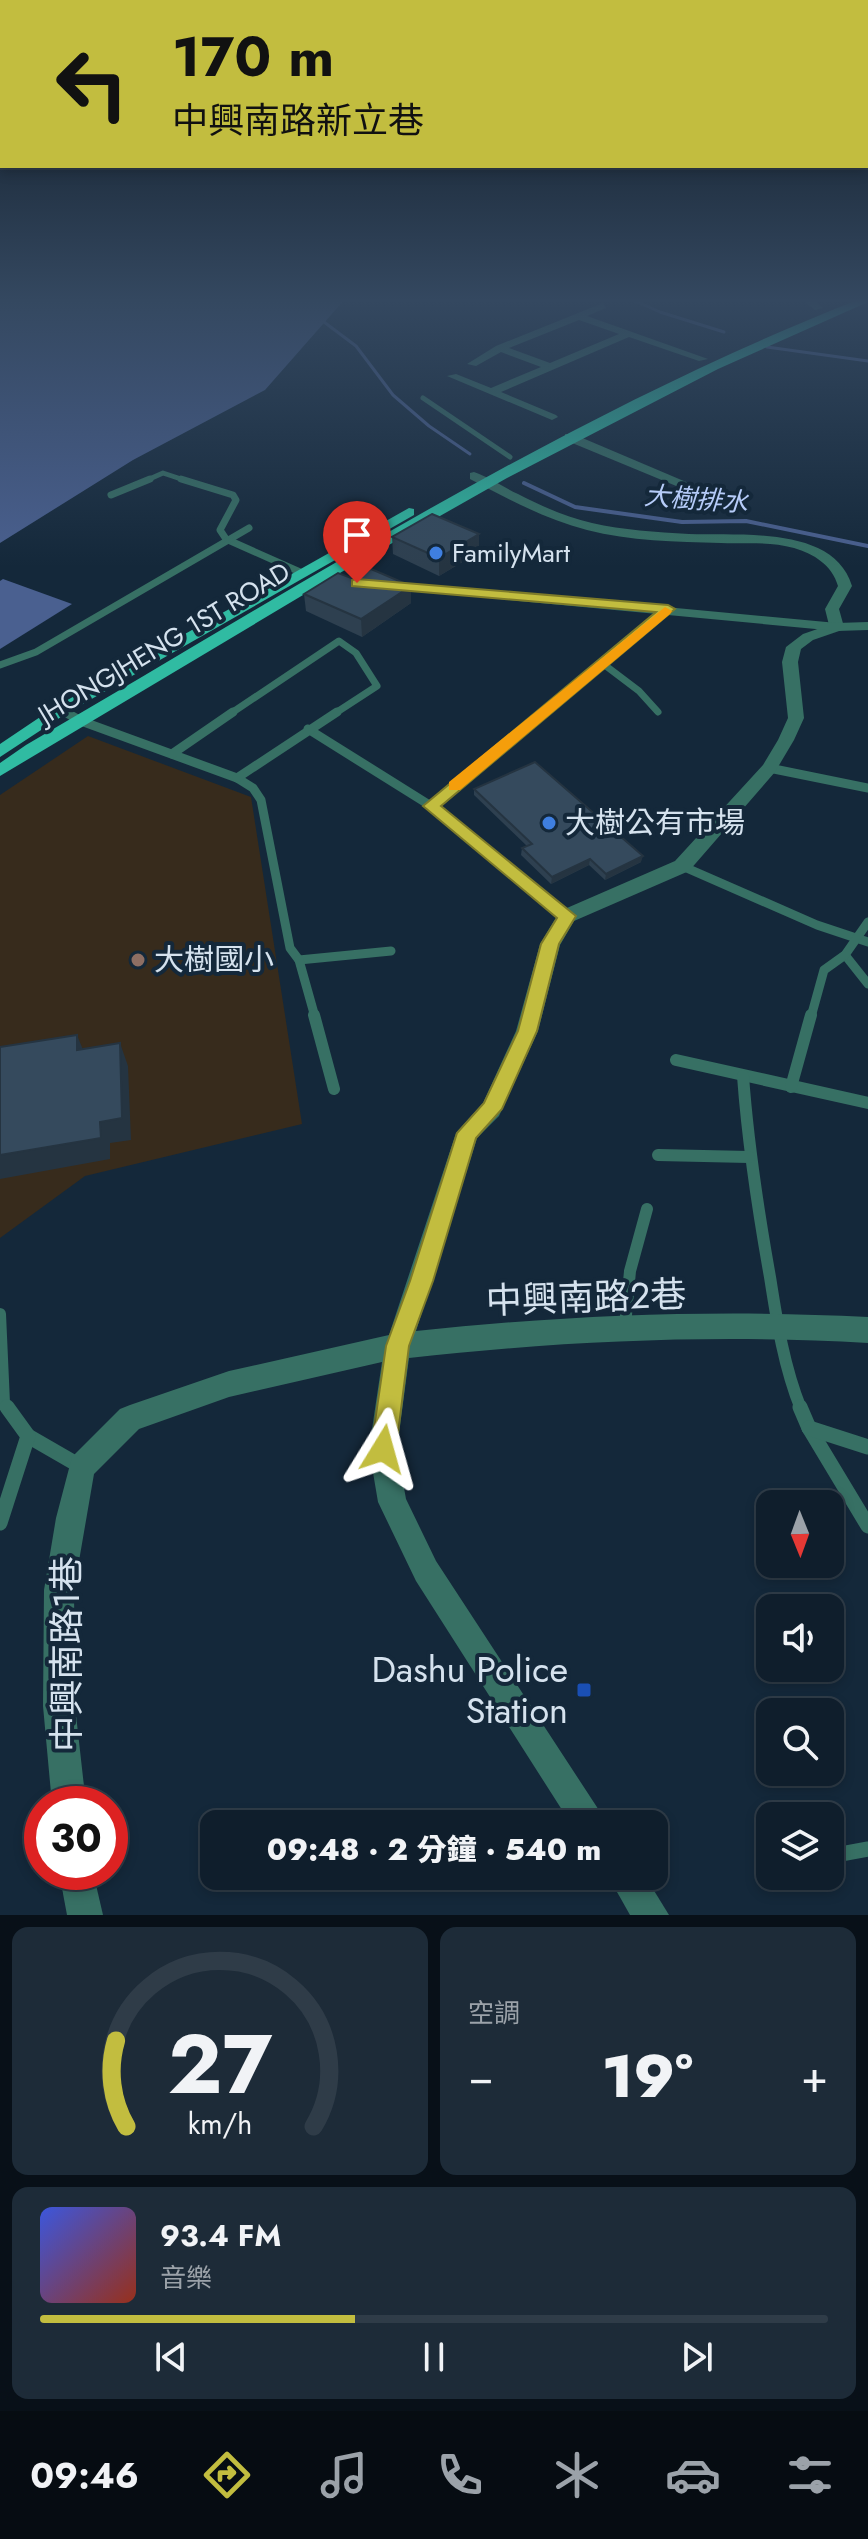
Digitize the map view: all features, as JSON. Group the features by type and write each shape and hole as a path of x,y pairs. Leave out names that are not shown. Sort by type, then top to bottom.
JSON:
{"main road":[{"name":"JHONGJHENG 1ST ROAD","path":"0,752 61,710 300,572 474,476 645,388"},
{"name":"JHONGJHENG 1ST ROAD","path":"0,771 322,576 569,437 669,388"}],"street":[{"path":"483,388 552,417"},
{"path":"492,392 500,388"},
{"path":"569,437 732,504"},
{"path":"474,476 524,505 575,523 615,530 777,541 800,546 833,562 842,572 845,586 832,609 837,627"},
{"path":"300,572 345,581"},
{"path":"372,584 837,627 868,626"},
{"path":"582,1810 426,1571 392,1502 383,1449 398,1346 467,1133 491,1109 527,1031 550,944 567,916 682,866 769,768 796,718 790,662 794,647 808,637 837,627"},
{"name":"中興南路2巷","path":"398,1346 519,1333 778,1325 868,1330"},
{"path":"82,1467 130,1419 229,1384 398,1346"},
{"name":"中興南路1巷","path":"67,1786 59,1706 59,1590 70,1518 82,1467"},
{"path":"80,1890 85,1915"},
{"path":"634,1890 651,1915"}],"lane":[{"path":"423,398 510,457"},
{"path":"111,495 163,473 233,495 236,500 220,530 226,539 300,572"},
{"path":"0,665 36,652 249,528"},
{"path":"431,806 668,609"},
{"path":"172,754 339,641 356,653 377,686 237,778"},
{"path":"602,663 639,691 658,712"},
{"path":"61,710 81,721 237,778 253,788 261,800 290,948 299,960 334,1089"},
{"path":"308,729 431,806 567,916"},
{"path":"769,768 868,788"},
{"path":"682,866 868,942"},
{"path":"791,1087 824,970 845,955 868,922"},
{"path":"299,960 391,951"},
{"path":"845,955 868,984"},
{"path":"676,1060 868,1103"},
{"path":"743,1076 749,1157 792,1387 809,1428 868,1526"},
{"path":"658,1155 749,1157"},
{"path":"624,1332 630,1271 647,1209"},
{"path":"0,1314 2,1403 28,1436 82,1467"},
{"path":"809,1428 868,1447"},
{"path":"0,1523 28,1436"},
{"path":"844,1853 868,1849"}],"shaded area":[{"name":"大樹國小","path":"88,736 251,797 302,1124 85,1176 0,1238 0,795"}],"water":[{"path":"0,388 266,388 133,460 0,543"},
{"path":"3,579 72,604 0,649 0,581"}],"building":[{"path":"432,514 479,534 439,558 392,537"},
{"path":"371,569 411,586 361,619 304,594 338,573 354,579"},
{"name":"大樹公有市場","path":"535,762 643,856 606,874 590,859 552,877 522,848 532,844 474,789"},
{"path":"77,1035 77,1050 120,1043 122,1118 100,1122 101,1138 0,1155 0,1047"}],"waterway":[{"name":"大樹排水","path":"388,388 429,426 470,454"},
{"name":"大樹排水","path":"524,483 575,507 682,522 746,521 868,546"}],"slow traffic":[{"path":"455,786 665,611"}],"place":[{"name":"FamilyMart","path":"436,553"},
{"name":"大樹公有市場","path":"549,823"},
{"name":"大樹國小","path":"138,960"},
{"name":"Dashu Police Station","path":"584,1690"}],"route":[{"path":"357,583 668,609 431,806 567,916 550,944 527,1031 491,1109 467,1133 398,1346 383,1449"}]}
